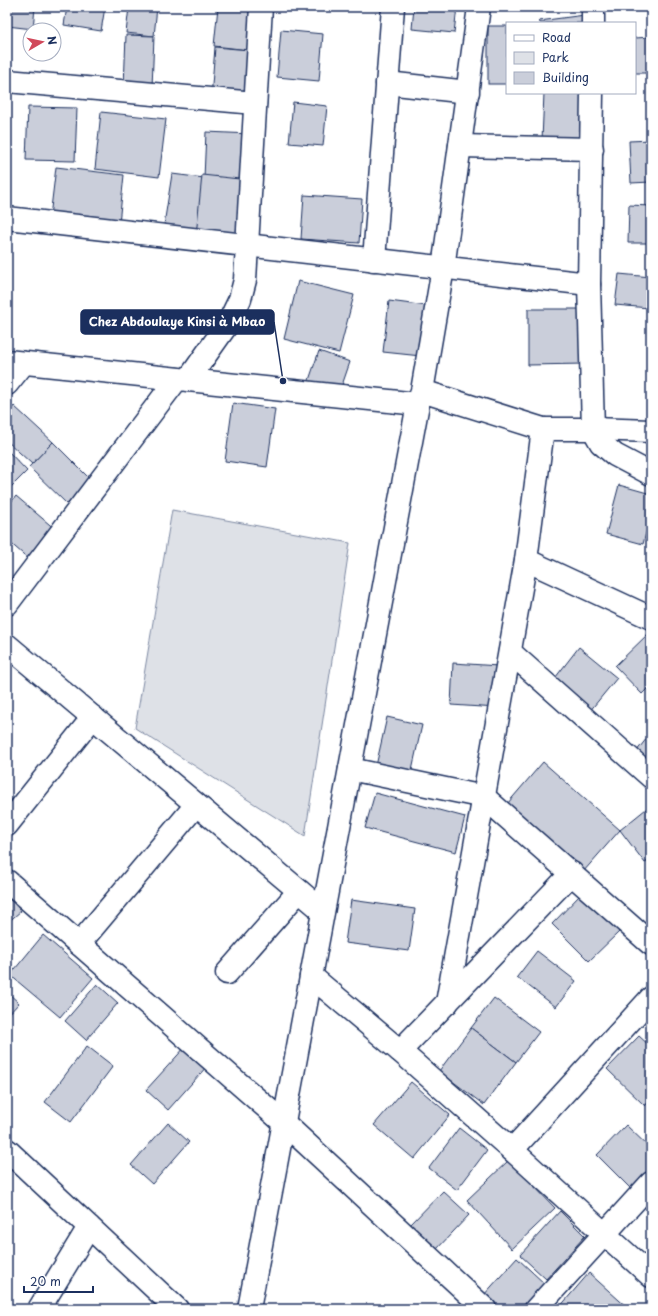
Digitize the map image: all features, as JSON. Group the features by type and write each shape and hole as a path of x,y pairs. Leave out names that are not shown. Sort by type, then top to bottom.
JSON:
{"street":[{"path":"7,604 182,379 229,322 240,299 245,280 248,245 261,7"},
{"path":"374,260 393,7"},
{"path":"248,1309 420,398 443,268 479,7"},
{"path":"593,7 593,22"},
{"path":"7,81 255,103"},
{"path":"387,83 468,92"},
{"path":"592,94 589,284 593,429 601,443 615,455 651,474"},
{"path":"460,146 592,149"},
{"path":"7,218 589,284"},
{"path":"7,384 16,362 182,379 420,398 543,429 651,431"},
{"path":"447,1003 526,560 543,429"},
{"path":"526,560 651,618"},
{"path":"7,645 323,911"},
{"path":"510,652 651,777"},
{"path":"7,825 93,718"},
{"path":"350,769 484,797 651,944"},
{"path":"79,944 196,805"},
{"path":"400,1051 572,873"},
{"path":"7,881 283,1122 485,1309"},
{"path":"227,973 299,891"},
{"path":"310,976 400,1051 651,1276"},
{"path":"512,1150 651,998"},
{"path":"7,1150 177,1309"},
{"path":"536,1309 651,1184"},
{"path":"39,1309 89,1227"}],"green space":[{"path":"172,510 350,543 305,836 135,728"}],"building":[{"path":"7,7 35,7 34,22 22,22 22,28 7,26"},
{"path":"67,7 105,7 101,31 64,25"},
{"path":"129,7 157,7 154,36 126,33"},
{"path":"218,7 253,7 249,50 214,46"},
{"path":"414,7 457,7 454,33 412,29"},
{"path":"585,15 586,22 540,22"},
{"path":"488,26 506,26 506,84 488,84"},
{"path":"281,30 323,34 319,81 277,77"},
{"path":"126,35 154,36 152,88 124,87"},
{"path":"651,37 651,73 636,73 636,38"},
{"path":"215,47 249,50 246,101 211,98"},
{"path":"544,94 586,94 585,141 542,140"},
{"path":"293,102 327,106 323,146 289,143"},
{"path":"28,107 77,108 75,161 26,160"},
{"path":"101,112 166,119 159,177 95,169"},
{"path":"206,132 251,134 249,180 204,178"},
{"path":"651,140 651,182 631,183 629,141"},
{"path":"56,167 124,175 118,233 49,225"},
{"path":"172,174 204,178 196,236 163,231"},
{"path":"202,175 249,180 243,241 196,236"},
{"path":"304,195 362,199 359,243 301,239"},
{"path":"629,205 651,206 651,243 628,243"},
{"path":"619,274 651,277 649,308 615,305"},
{"path":"298,281 354,295 339,353 284,339"},
{"path":"389,301 427,306 421,356 383,352"},
{"path":"528,309 583,309 584,364 528,365"},
{"path":"319,351 350,362 340,391 308,383"},
{"path":"233,403 275,409 267,467 225,461"},
{"path":"14,406 53,442 32,464 7,441 7,414"},
{"path":"53,442 91,480 67,504 29,467"},
{"path":"7,450 27,471 7,491"},
{"path":"619,485 651,494 651,514 643,544 606,534"},
{"path":"16,496 56,530 31,561 7,540 7,507"},
{"path":"651,631 651,685 642,694 615,666"},
{"path":"579,647 617,678 589,712 552,682"},
{"path":"453,663 499,666 497,708 451,705"},
{"path":"387,717 422,725 411,774 376,766"},
{"path":"651,733 651,765 636,752"},
{"path":"543,762 620,830 583,872 507,804"},
{"path":"375,793 465,817 456,852 365,828"},
{"path":"651,805 651,859 645,863 620,830"},
{"path":"581,894 619,932 589,961 552,924"},
{"path":"7,896 21,911 7,923"},
{"path":"351,900 415,909 409,951 345,943"},
{"path":"43,935 93,978 60,1017 10,975"},
{"path":"537,951 576,981 556,1007 517,977"},
{"path":"97,984 118,1003 86,1040 65,1021"},
{"path":"7,992 19,1003 7,1016"},
{"path":"494,998 539,1032 516,1062 471,1028"},
{"path":"471,1028 516,1062 484,1105 439,1071"},
{"path":"639,1036 651,1047 651,1099 645,1106 607,1069"},
{"path":"187,1045 208,1065 168,1110 146,1090"},
{"path":"87,1046 113,1066 71,1122 45,1102"},
{"path":"411,1082 450,1115 414,1159 374,1125"},
{"path":"168,1123 189,1142 152,1184 131,1165"},
{"path":"626,1125 651,1149 651,1181 637,1195 597,1155"},
{"path":"459,1128 487,1150 457,1190 429,1168"},
{"path":"509,1160 555,1208 512,1249 467,1200"},
{"path":"443,1191 469,1215 436,1250 410,1225"},
{"path":"560,1211 585,1236 546,1279 520,1255"},
{"path":"517,1258 546,1285 524,1309 497,1309 483,1296"},
{"path":"589,1273 629,1309 558,1309"}],"place":[{"name":"Chez Abdoulaye Kinsi à Mbao","path":"283,381"}]}
